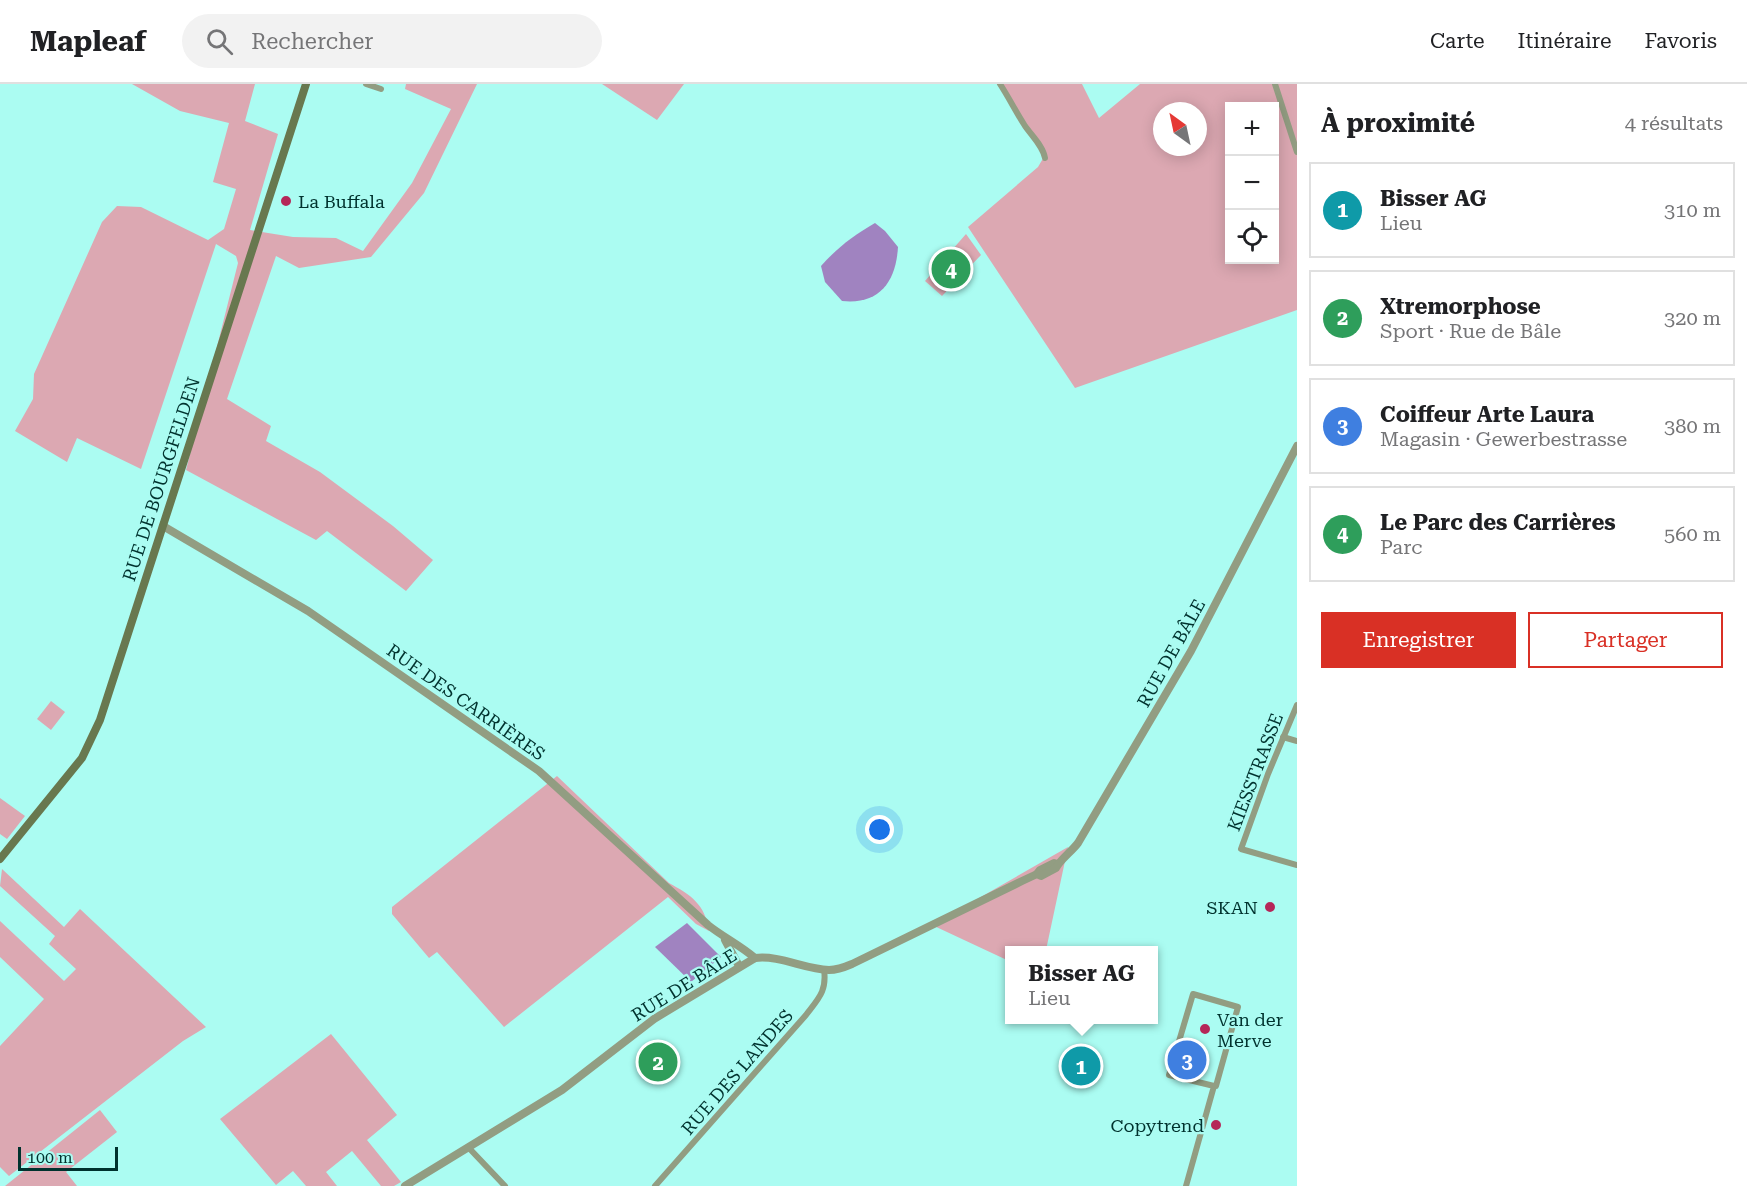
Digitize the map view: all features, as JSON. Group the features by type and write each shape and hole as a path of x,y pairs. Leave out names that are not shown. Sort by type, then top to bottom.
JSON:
{"main road":[{"name":"RUE DE BOURGFELDEN","path":"0,859 82,758 100,720 306,84"}],"street":[{"path":"366,84 381,89"},
{"path":"1000,84 1045,158"},
{"path":"1275,84 1297,152"},
{"name":"RUE DE BÂLE","path":"405,1186 562,1090 654,1019 755,958 767,957 831,970 852,964 1037,874 1041,876 1056,868 1057,864 1070,854 1078,843 1191,651 1297,446"},
{"name":"RUE DES CARRIÈRES","path":"163,526 308,611 539,771 725,938 744,948 755,958"},
{"name":"KIESSTRASSE","path":"1297,705 1268,774 1241,849 1297,865"},
{"path":"1283,737 1297,741"},
{"name":"RUE DES CARRIÈRES","path":"725,938 739,966"},
{"name":"RUE DES LANDES","path":"654,1186 806,1015 824,989 824,969"},
{"path":"1186,1186 1214,1086 1169,1075 1193,994 1238,1007 1216,1086"},
{"path":"468,1147 506,1186"}],"shaded area":[{"path":"132,84 255,84 245,121 278,134 250,230 293,237 336,238 363,251 412,183 451,109 405,89 406,84 477,84 424,193 371,257 299,268 276,256 227,399 271,426 266,441 320,472 393,526 433,560 406,591 327,531 316,540 186,470 238,263 236,256 216,244 141,469 77,438 67,462 15,431 33,399 34,374 102,222 117,206 141,207 208,240 224,229 236,189 213,182 229,123 180,111"},
{"path":"602,84 684,84 657,120"},
{"path":"1000,84 1082,84 1099,118 1140,84 1297,84 1297,310 1075,388 968,227 1038,167 1045,155"},
{"path":"875,223 898,247 894,271 883,289 875,295 855,301 842,301 825,282 821,266 846,242"},
{"path":"966,234 981,255 942,296 925,281"},
{"path":"51,701 65,712 51,730 37,719"},
{"path":"557,776 669,883 696,901 704,914 709,931 696,924 668,897 504,1027 437,952 429,958 392,914 392,907"},
{"path":"0,798 25,816 7,839 0,834"},
{"path":"1068,847 1047,946 1005,946 1005,959 932,925"},
{"path":"2,869 64,927 80,909 206,1027 183,1041 9,1176 0,1167 0,1046 44,999 0,957 0,921 64,981 76,969 49,944 55,936 0,886"},
{"path":"687,923 721,957 691,982 655,947"},
{"path":"331,1034 397,1115 367,1140 401,1182 394,1186 381,1186 352,1151 326,1172 337,1186 306,1186 293,1171 276,1185 220,1119"},
{"path":"100,1110 117,1132 66,1172 77,1186 5,1186"}],"place":[{"name":"La Buffala","path":"286,201"},
{"name":"Le Parc des Carrières","path":"951,269"},
{"name":"SKAN","path":"1270,907"},
{"name":"Van der Merve","path":"1205,1029"},
{"name":"Coiffeur Arte Laura","path":"1187,1060"},
{"name":"Xtremorphose","path":"658,1062"},
{"name":"Bisser AG","path":"1081,1066"},
{"name":"Copytrend","path":"1216,1125"}]}
